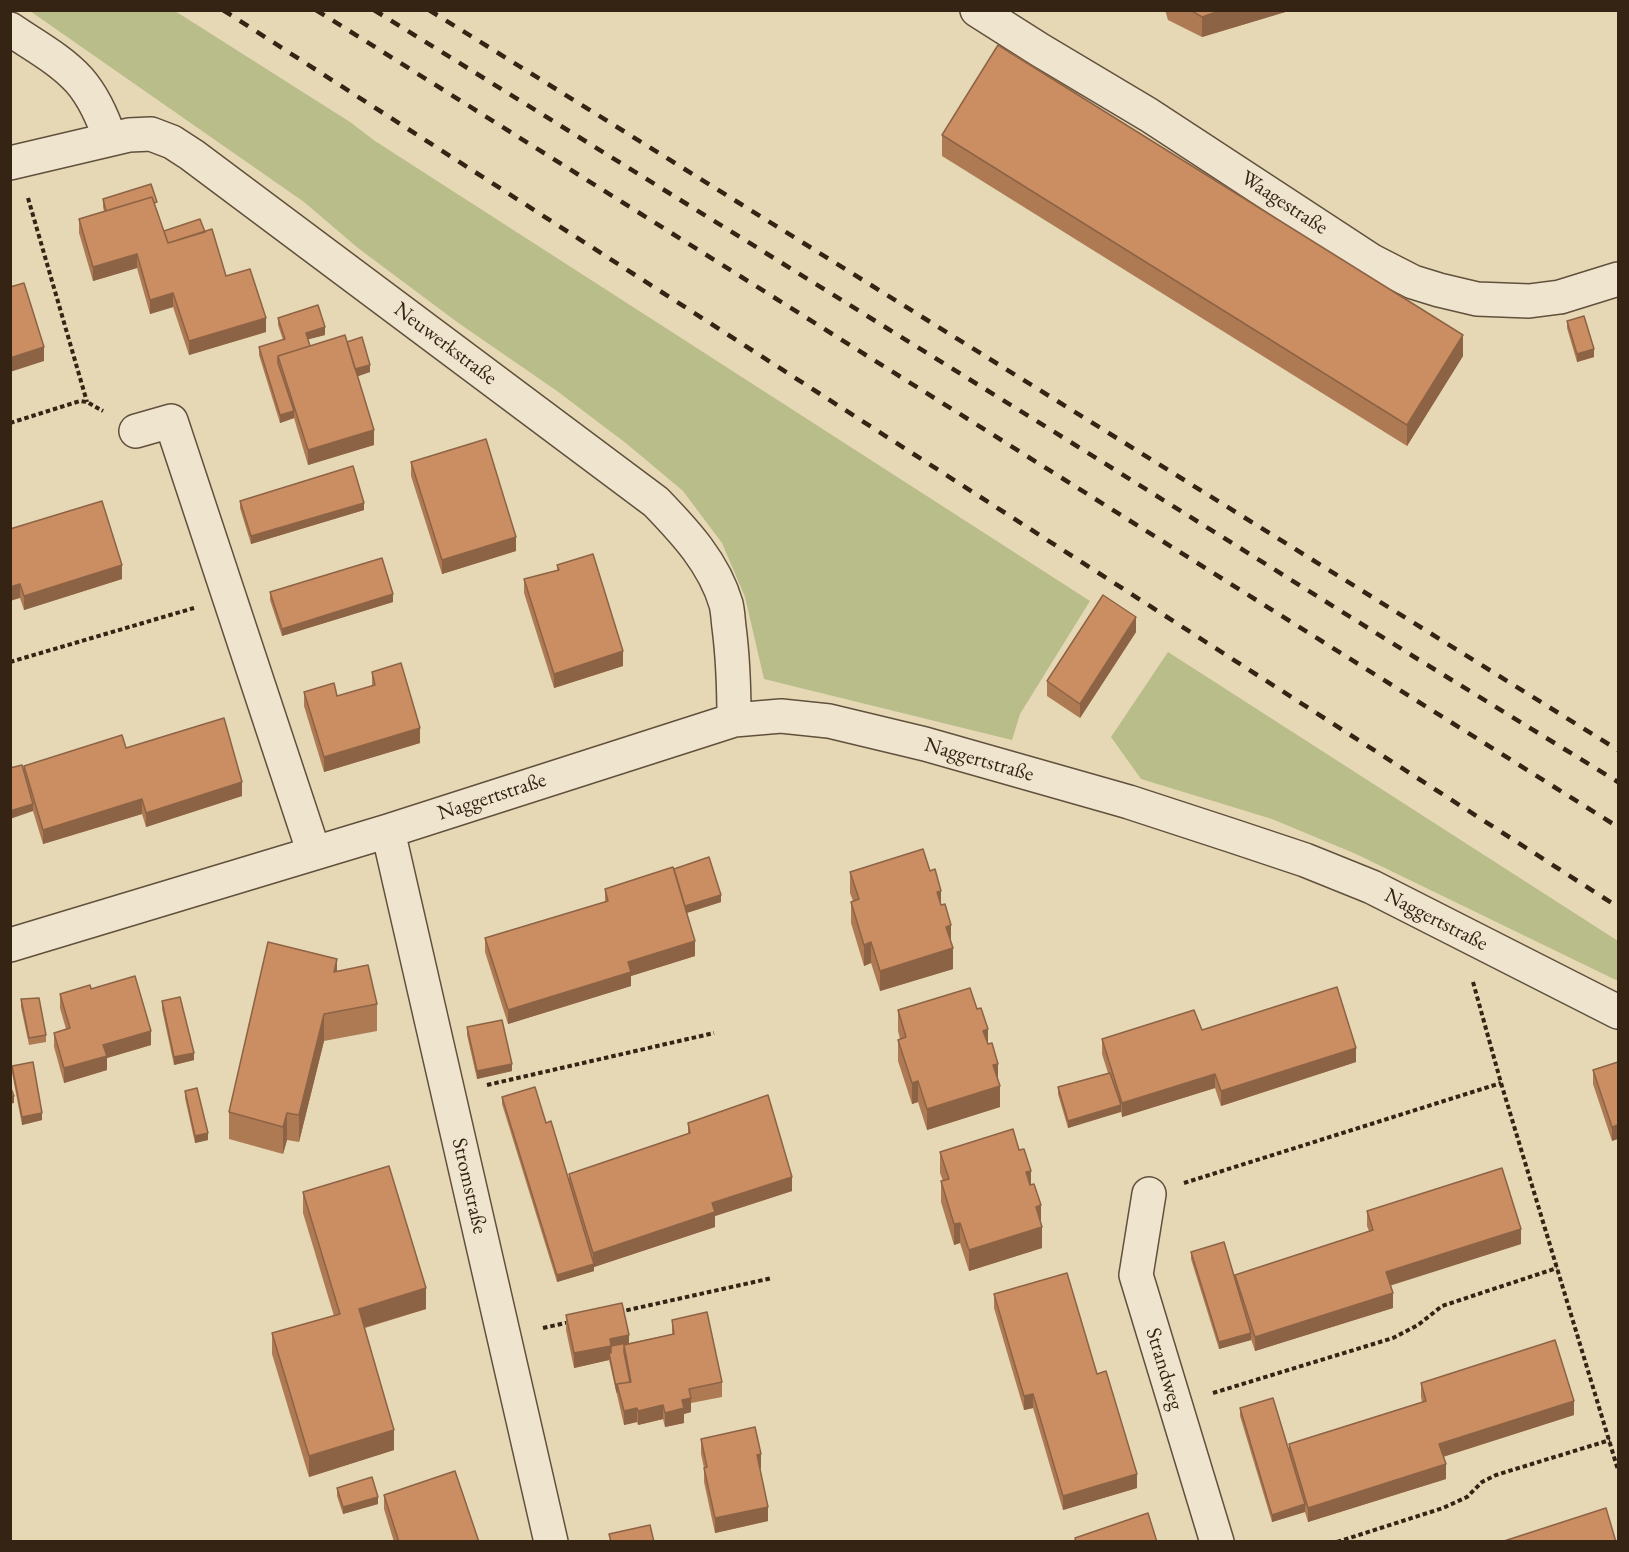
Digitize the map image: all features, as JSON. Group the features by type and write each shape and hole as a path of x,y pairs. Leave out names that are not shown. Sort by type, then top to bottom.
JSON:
{"street":[{"name":"Waagestraße","path":"977,10 1149,115 1372,261 1413,282 1477,299 1528,301 1560,297 1618,279"},
{"path":"10,29 61,64 79,80 102,117 110,139"},
{"name":"Neuwerkstraße","path":"10,163 129,135 151,134 172,142 656,502 681,528 702,555 718,582 726,606 733,656 734,720"},
{"path":"136,431 171,421 314,853"},
{"name":"Naggertstraße","path":"10,945 388,831 734,720 781,716 830,721 925,744 1129,802 1305,860 1372,887 1618,1012"},
{"name":"Stromstraße","path":"388,831 551,1542"},
{"name":"Strandweg","path":"1149,1194 1136,1275 1217,1542"}],"path":[{"path":"10,423 80,400 89,403 36,226"},
{"path":"10,662 229,597"},
{"path":"1460,932 1501,1083 1618,1470"},
{"path":"448,1094 714,1033"},
{"path":"1149,1194 1501,1083"},
{"path":"1175,1405 1393,1338 1418,1325 1442,1306 1557,1268"},
{"path":"609,1314 772,1278"},
{"path":"504,1337 574,1322"},
{"path":"1337,1542 1443,1508 1467,1497 1482,1482 1496,1475 1610,1440"}],"green space":[{"path":"30,11 175,11 1090,601 1020,714 1012,740 764,679 745,597 722,543 683,491 627,444 557,391 457,322 358,248 304,202"},
{"path":"1168,652 1618,941 1618,981 1356,854 1272,819 1141,779 1111,737"}],"building":[{"path":"1190,10 1222,10 1202,17"},
{"path":"998,45 1463,335 1407,425 942,135"},
{"path":"151,184 157,202 154,203 152,197 106,211 103,199"},
{"path":"152,197 168,243 212,229 226,276 250,269 266,318 189,341 173,293 150,300 137,254 93,267 79,219"},
{"path":"200,219 205,232 168,243 164,231"},
{"path":"24,283 44,347 10,358 10,287"},
{"path":"318,305 325,327 306,333 310,346 278,356 278,363 294,411 280,415 259,347 285,339 278,318"},
{"path":"1584,316 1594,349 1577,354 1567,321"},
{"path":"345,335 374,430 308,450 278,356"},
{"path":"362,337 370,365 355,369 347,342"},
{"path":"486,439 516,537 442,560 411,462"},
{"path":"353,466 364,503 251,536 240,501"},
{"path":"102,501 122,565 24,596 20,584 10,587 10,529"},
{"path":"593,554 623,651 554,674 524,579 559,570 557,565"},
{"path":"382,558 393,594 282,629 270,592"},
{"path":"1103,595 1136,617 1080,704 1047,681"},
{"path":"401,663 420,728 324,757 304,692 334,683 337,696 375,685 372,672"},
{"path":"224,718 242,782 146,813 142,799 43,830 24,766 122,735 126,748"},
{"path":"22,765 33,804 10,811 10,768"},
{"path":"923,849 930,871 935,869 941,891 937,892 941,905 945,904 951,925 946,927 953,948 880,971 871,942 864,945 851,902 859,899 850,872"},
{"path":"709,857 721,895 685,906 674,869"},
{"path":"673,867 695,941 628,962 631,972 508,1010 485,938 608,901 605,889"},
{"path":"268,942 337,959 334,972 368,965 377,1004 324,1014 299,1115 287,1113 283,1127 229,1112"},
{"path":"135,976 151,1031 103,1045 107,1056 64,1068 54,1033 70,1028 60,994 90,985 91,989"},
{"path":"1337,987 1356,1048 1221,1091 1215,1074 1122,1103 1102,1039 1194,1010 1202,1030"},
{"path":"970,988 977,1009 981,1008 988,1029 983,1031 988,1044 992,1043 998,1064 993,1065 1000,1086 927,1109 918,1081 912,1083 898,1040 906,1037 898,1010"},
{"path":"180,997 194,1053 174,1057 162,1001"},
{"path":"39,998 46,1035 29,1038 21,999"},
{"path":"502,1020 512,1064 477,1071 467,1027"},
{"path":"33,1062 42,1113 22,1117 12,1066"},
{"path":"1618,1062 1618,1125 1612,1127 1593,1070"},
{"path":"1110,1073 1121,1105 1068,1121 1058,1087"},
{"path":"535,1087 546,1123 551,1121 594,1264 557,1275 502,1097"},
{"path":"197,1088 208,1133 195,1136 185,1091"},
{"path":"768,1095 792,1177 712,1203 715,1212 593,1253 569,1174 690,1133 688,1123"},
{"path":"1013,1129 1019,1150 1024,1149 1031,1171 1026,1172 1030,1185 1034,1184 1041,1205 1036,1207 1042,1227 969,1250 960,1223 954,1224 941,1181 949,1179 940,1152"},
{"path":"389,1166 426,1288 359,1309 394,1430 309,1456 272,1333 340,1314 303,1192"},
{"path":"1502,1168 1521,1229 1386,1272 1393,1293 1255,1337 1235,1275 1373,1230 1367,1211"},
{"path":"1224,1242 1251,1333 1219,1342 1191,1252"},
{"path":"1067,1273 1097,1374 1106,1371 1137,1474 1063,1496 1033,1394 1024,1396 994,1294"},
{"path":"622,1303 629,1335 610,1339 611,1346 574,1353 566,1315"},
{"path":"707,1312 722,1382 689,1389 691,1398 682,1400 684,1408 665,1413 663,1405 638,1411 637,1408 624,1411 617,1384 631,1382 624,1345 674,1334 672,1320"},
{"path":"1555,1340 1574,1401 1439,1444 1446,1464 1308,1508 1289,1444 1426,1401 1421,1383"},
{"path":"627,1343 624,1345 624,1352 630,1382 617,1384 617,1392 609,1353 611,1353 611,1346"},
{"path":"1273,1398 1305,1504 1272,1515 1240,1408"},
{"path":"755,1427 761,1454 757,1455 768,1507 715,1518 704,1468 707,1467 701,1439"},
{"path":"455,1471 479,1542 399,1542 384,1495"},
{"path":"372,1477 378,1497 343,1507 337,1488"},
{"path":"1606,1508 1616,1542 1501,1542"},
{"path":"1148,1513 1157,1542 1076,1542 1075,1538"},
{"path":"650,1525 654,1542 611,1542 609,1534"}],"railway":[{"path":"223,10 1618,907"},
{"path":"316,10 1618,827"},
{"path":"374,10 1618,782"},
{"path":"429,10 1618,750"}]}
